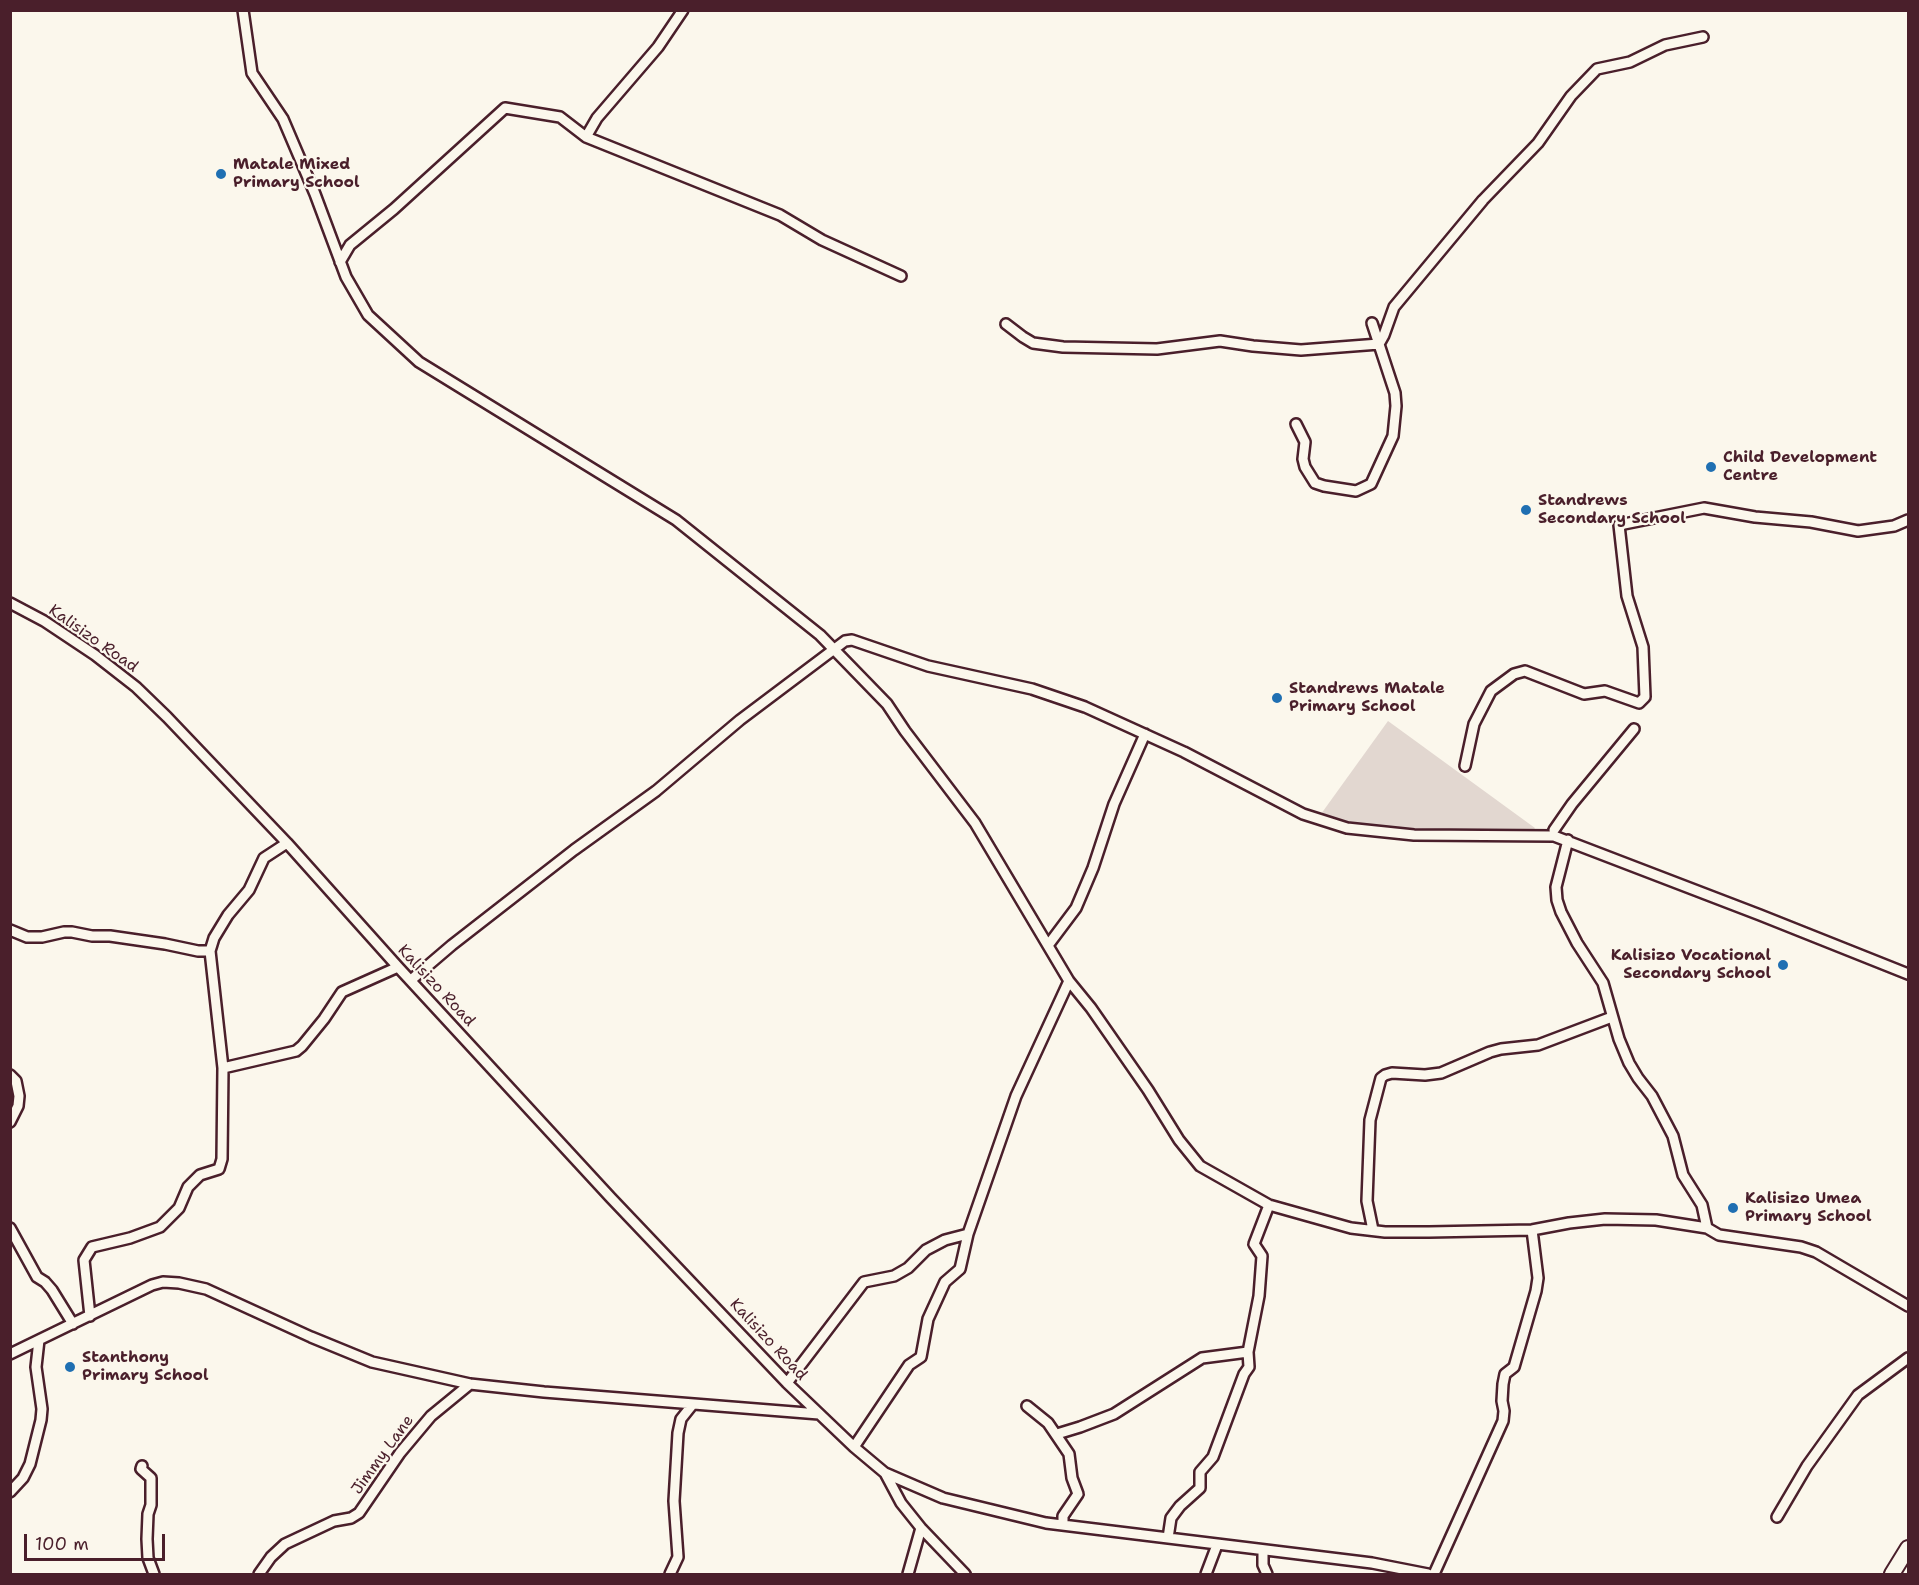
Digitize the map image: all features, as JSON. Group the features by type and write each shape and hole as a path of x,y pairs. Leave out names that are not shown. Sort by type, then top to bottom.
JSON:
{"highway":[{"path":"1892,1575 1908,1548"}],"street":[{"path":"243,10 252,73 283,119 340,262 356,297 368,315 419,362 676,520 820,635 834,649 887,704 975,823 1069,981 1091,1008 1148,1090 1179,1140 1200,1166 1269,1205 1342,1226 1373,1230 1429,1232 1532,1230 1605,1219 1656,1220 1707,1228 1719,1235 1801,1247 1816,1252 1908,1306"},
{"path":"586,136 597,118 658,47 683,10"},
{"path":"1379,344 1394,307 1484,200 1538,143 1571,96 1597,69 1630,62 1665,45 1703,37"},
{"path":"340,262 350,245 394,209 505,108 560,117 586,136 780,215 822,240 901,276"},
{"path":"1296,424 1305,442 1303,459 1305,467 1315,483 1356,491 1371,484 1393,436 1396,419 1395,393 1372,323"},
{"path":"1006,324 1033,343 1063,347 1157,349 1220,341 1301,350 1379,344"},
{"path":"1465,766 1474,724 1491,691 1514,674 1525,671 1584,694 1605,691 1639,703 1645,697 1642,647 1627,596 1619,525 1695,508 1811,522 1858,531 1894,526 1908,520"},
{"name":"Kalisizo Road","path":"10,603 44,621 136,687 287,843 611,1198 787,1383 854,1447 885,1473"},
{"path":"411,980 574,850 656,791 740,720 845,641 852,640 928,666 1032,689 1085,707 1184,752 1303,814 1347,828 1414,835 1542,834 1554,836 1908,974"},
{"path":"1554,830 1572,804 1634,729"},
{"path":"1049,944 1076,908 1094,868 1114,804 1145,734"},
{"path":"1568,840 1556,887 1557,900 1577,943 1603,983 1612,1017 1629,1063 1652,1096 1672,1136 1683,1175 1702,1205 1707,1228"},
{"path":"90,1316 84,1260 92,1247 130,1238 160,1227 179,1208 188,1187 200,1175 219,1168 222,1159 223,1068 210,951 214,938 228,915 249,890 264,858 287,843"},
{"path":"10,930 27,936 42,937 72,932 210,951"},
{"path":"223,1068 296,1051 324,1019 342,992 398,967"},
{"path":"854,1447 909,1365 921,1357 928,1319 945,1282 960,1269 968,1234 1016,1096 1069,981"},
{"path":"1373,1230 1367,1201 1370,1120 1381,1078 1392,1073 1425,1075 1441,1072 1490,1052 1544,1043 1612,1017"},
{"path":"10,1075 16,1082 19,1096 18,1106 10,1122"},
{"path":"1168,1538 1172,1518 1179,1506 1200,1488 1200,1472 1213,1458 1244,1374 1249,1367 1248,1352 1259,1296 1262,1256 1254,1244 1269,1205"},
{"path":"10,1228 37,1277 52,1290 73,1324"},
{"path":"1434,1575 1503,1421 1502,1401 1505,1374 1514,1367 1538,1278 1532,1230"},
{"path":"787,1383 864,1282 894,1276 908,1268 926,1250 945,1240 968,1234"},
{"path":"10,1354 152,1285 179,1282 206,1289 292,1329 372,1362 470,1384 819,1414"},
{"path":"10,1492 23,1478 30,1464 41,1420 42,1409 36,1367 39,1340"},
{"path":"1057,1434 1114,1414 1202,1358 1248,1352"},
{"path":"1777,1517 1807,1466 1858,1395 1908,1358"},
{"name":"Jimmy Lane","path":"259,1575 271,1557 285,1544 334,1521 351,1518 359,1513 400,1453 431,1416 470,1384"},
{"path":"670,1575 678,1557 674,1501 678,1433 681,1419 693,1404"},
{"path":"1027,1406 1048,1423 1069,1454 1072,1478 1078,1494 1063,1515 1063,1524"},
{"path":"142,1466 141,1469 151,1478 147,1539 148,1558 154,1575"},
{"path":"885,1473 943,1498 1034,1520 1263,1551 1372,1563 1428,1575"},
{"path":"885,1473 901,1503 965,1575"},
{"path":"908,1575 921,1528"},
{"path":"1206,1575 1217,1545"},
{"path":"1263,1551 1263,1565 1267,1575"}],"shaded area":[{"path":"1388,721 1535,828 1533,831 1379,827 1346,823 1321,814"}],"place":[{"name":"Matale Mixed Primary School","path":"221,174"},
{"name":"Child Development Centre","path":"1711,467"},
{"name":"Standrews Secondary School","path":"1526,510"},
{"name":"Standrews Matale Primary School","path":"1277,698"},
{"name":"Kalisizo Vocational Secondary School","path":"1783,965"},
{"name":"Kalisizo Umea Primary School","path":"1733,1208"},
{"name":"Stanthony Primary School","path":"70,1367"}]}
